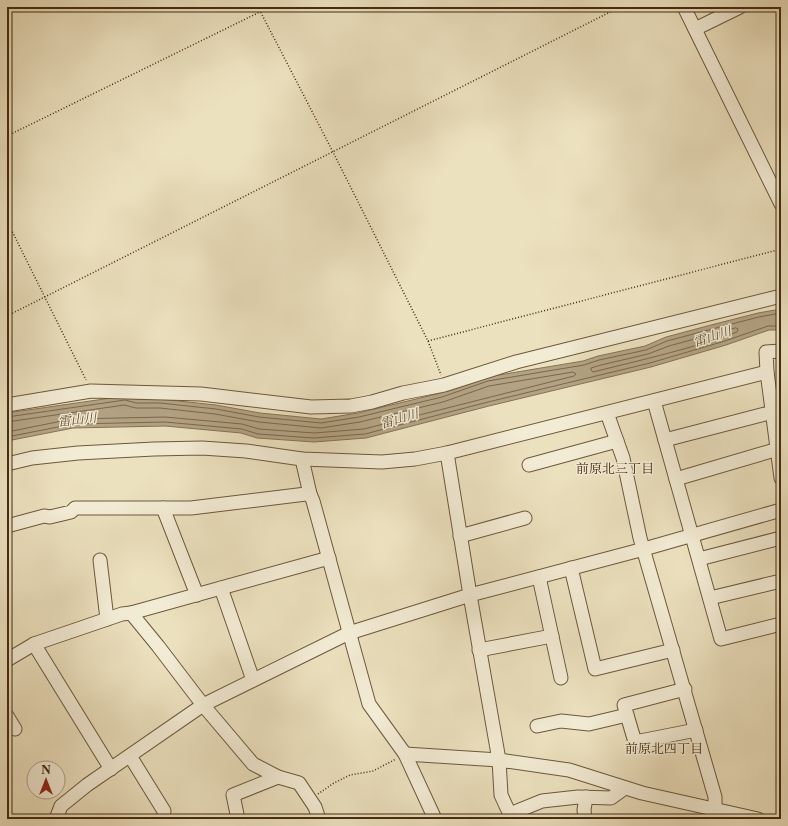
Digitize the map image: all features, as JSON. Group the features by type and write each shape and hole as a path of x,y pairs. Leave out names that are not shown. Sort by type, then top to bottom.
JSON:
{"street":[{"path":"684,7 781,204"},
{"path":"695,29 740,7"},
{"path":"7,404 91,391 201,394 311,407 350,406 444,385 516,362 781,296"},
{"path":"781,351 766,352 767,372 781,478"},
{"path":"7,464 32,458 78,453 194,448 246,451 302,459 382,462 415,459 447,453 767,372"},
{"path":"654,401 721,639 781,624"},
{"path":"665,440 773,412"},
{"path":"607,413 623,458 640,538 685,689 715,797 715,814"},
{"path":"530,465 617,441"},
{"path":"676,479 778,449"},
{"path":"447,453 479,650 499,760 501,795 511,816 542,801 578,797 611,798 625,788"},
{"path":"302,459 310,494 369,704 405,754 435,819"},
{"path":"7,526 44,516 50,518 72,512 75,508 191,508 310,494"},
{"path":"163,508 197,594"},
{"path":"56,819 61,806 110,769 203,705 349,633 470,595 644,549 781,510"},
{"path":"460,536 525,518"},
{"path":"699,559 781,538"},
{"path":"7,660 34,644 122,614 131,613 329,558"},
{"path":"100,560 107,619"},
{"path":"571,568 595,669 673,650"},
{"path":"538,577 561,678"},
{"path":"710,598 781,581"},
{"path":"221,588 253,680"},
{"path":"131,613 203,705 253,764 278,778 299,783 315,807 319,819"},
{"path":"479,650 552,636"},
{"path":"34,644 110,769"},
{"path":"685,689 624,705 635,742 696,730"},
{"path":"537,726 560,721 589,724 627,715"},
{"path":"7,716 15,729"},
{"path":"405,754 499,760 569,770 715,814 758,819"},
{"path":"130,756 164,811"},
{"path":"238,819 234,795 278,778"},
{"path":"586,797 584,810 586,819"}],"path":[{"path":"258,7 428,341 444,385"},
{"path":"7,136 270,7"},
{"path":"7,316 620,7"},
{"path":"7,221 91,391"},
{"path":"428,341 781,249"},
{"path":"315,796 334,783 350,775 373,771 405,754"}],"water":[{"name":"雷山川","path":"781,309 781,330 769,330 726,345 651,367 489,406 366,438 314,442 257,438 241,433 165,426 73,428 7,441 7,413 125,396 136,399 160,399 216,405 260,413 321,419 358,413 441,393 487,377 583,361 598,356 645,346 666,337 711,325 758,313"}],"district":[{"name":"前原北三丁目","path":"615,468"},
{"name":"前原北四丁目","path":"664,748"}]}
